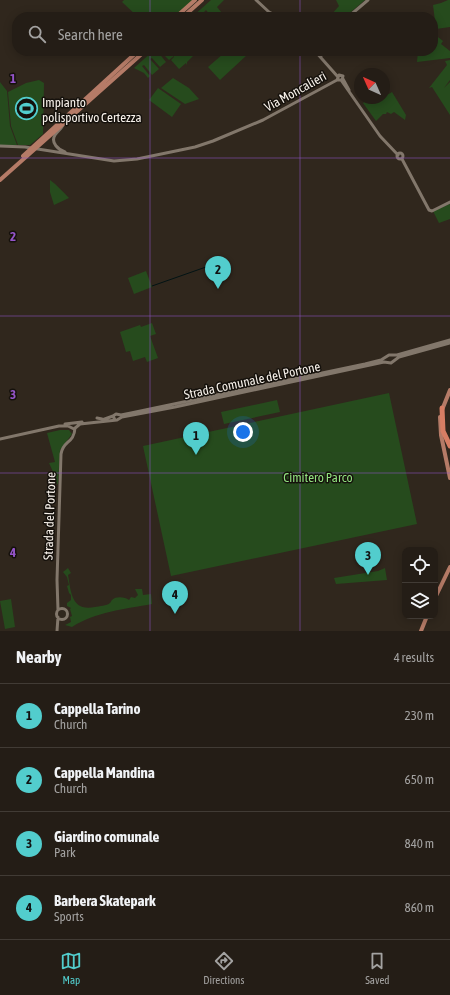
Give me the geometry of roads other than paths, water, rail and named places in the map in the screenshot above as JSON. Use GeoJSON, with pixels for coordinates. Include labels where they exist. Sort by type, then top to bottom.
{"type":"FeatureCollection","features":[{"type":"Feature","properties":{"kind":"highway"},"geometry":{"type":"LineString","coordinates":[[443,405],[443,431],[450,446]]}},
{"type":"Feature","properties":{"kind":"main road"},"geometry":{"type":"LineString","coordinates":[[185,12],[195,0]]}},
{"type":"Feature","properties":{"kind":"main road"},"geometry":{"type":"LineString","coordinates":[[187,12],[202,0]]}},
{"type":"Feature","properties":{"kind":"main road"},"geometry":{"type":"LineString","coordinates":[[0,180],[33,149],[43,136],[132,56]]}},
{"type":"Feature","properties":{"kind":"main road"},"geometry":{"type":"LineString","coordinates":[[0,176],[45,141],[140,56]]}},
{"type":"Feature","properties":{"kind":"main road"},"geometry":{"type":"LineString","coordinates":[[450,390],[443,405],[440,429],[450,478]]}},
{"type":"Feature","properties":{"kind":"main road"},"geometry":{"type":"LineString","coordinates":[[438,588],[450,563]]}},
{"type":"Feature","properties":{"kind":"main road"},"geometry":{"type":"LineString","coordinates":[[438,593],[450,567]]}},
{"type":"Feature","properties":{"kind":"main road"},"geometry":{"type":"LineString","coordinates":[[420,631],[425,619]]}},
{"type":"Feature","properties":{"kind":"street"},"geometry":{"type":"LineString","coordinates":[[256,0],[269,12]]}},
{"type":"Feature","properties":{"kind":"street"},"geometry":{"type":"LineString","coordinates":[[259,0],[273,12]]}},
{"type":"Feature","properties":{"kind":"street"},"geometry":{"type":"LineString","coordinates":[[354,12],[368,0]]}},
{"type":"Feature","properties":{"kind":"street"},"geometry":{"type":"LineString","coordinates":[[320,56],[335,72],[380,136],[398,154],[398,158],[402,158],[430,210],[450,202]]}},
{"type":"Feature","properties":{"kind":"street"},"geometry":{"type":"LineString","coordinates":[[321,56],[324,60]]}},
{"type":"Feature","properties":{"kind":"street","name":"Via Moncalieri"},"geometry":{"type":"LineString","coordinates":[[0,146],[51,151],[114,161],[131,160],[204,144],[263,120],[339,78]]}},
{"type":"Feature","properties":{"kind":"street"},"geometry":{"type":"LineString","coordinates":[[64,124],[55,136],[54,142],[59,149],[72,155]]}},
{"type":"Feature","properties":{"kind":"street"},"geometry":{"type":"LineString","coordinates":[[20,147],[23,149],[24,153]]}},
{"type":"Feature","properties":{"kind":"street"},"geometry":{"type":"LineString","coordinates":[[394,358],[450,341]]}},
{"type":"Feature","properties":{"kind":"street","name":"Strada Comunale del Portone"},"geometry":{"type":"LineString","coordinates":[[0,438],[59,426],[74,426],[114,418],[116,414],[119,417],[365,364],[381,360],[390,355],[394,358],[392,363],[384,362],[119,417],[114,418],[82,424],[74,426]]}},
{"type":"Feature","properties":{"kind":"street"},"geometry":{"type":"LineString","coordinates":[[386,358],[388,362]]}},
{"type":"Feature","properties":{"kind":"street"},"geometry":{"type":"LineString","coordinates":[[97,418],[102,420]]}},
{"type":"Feature","properties":{"kind":"street","name":"Strada del Portone"},"geometry":{"type":"LineString","coordinates":[[60,610],[58,605],[57,580],[62,454],[64,446],[73,438],[75,433],[74,426]]}},
{"type":"Feature","properties":{"kind":"street"},"geometry":{"type":"LineString","coordinates":[[57,631],[57,614],[60,610],[66,610],[67,616],[58,624]]}},
{"type":"Feature","properties":{"kind":"street"},"geometry":{"type":"LineString","coordinates":[[58,618],[63,619]]}},
{"type":"Feature","properties":{"kind":"waterway"},"geometry":{"type":"LineString","coordinates":[[152,286],[206,267]]}},
{"type":"Feature","properties":{"kind":"place","name":"Impianto polisportivo Certezza"},"geometry":{"type":"Point","coordinates":[26,109]}},
{"type":"Feature","properties":{"kind":"place","name":"Cappella Mandina"},"geometry":{"type":"Point","coordinates":[218,289]}},
{"type":"Feature","properties":{"kind":"place","name":"Cappella Tarino"},"geometry":{"type":"Point","coordinates":[196,455]}},
{"type":"Feature","properties":{"kind":"place","name":"Giardino comunale"},"geometry":{"type":"Point","coordinates":[368,575]}},
{"type":"Feature","properties":{"kind":"place","name":"Barbera Skatepark"},"geometry":{"type":"Point","coordinates":[175,614]}},
{"type":"Feature","properties":{"kind":"park label","name":"Cimitero Parco"},"geometry":{"type":"Point","coordinates":[318,477]}}]}
